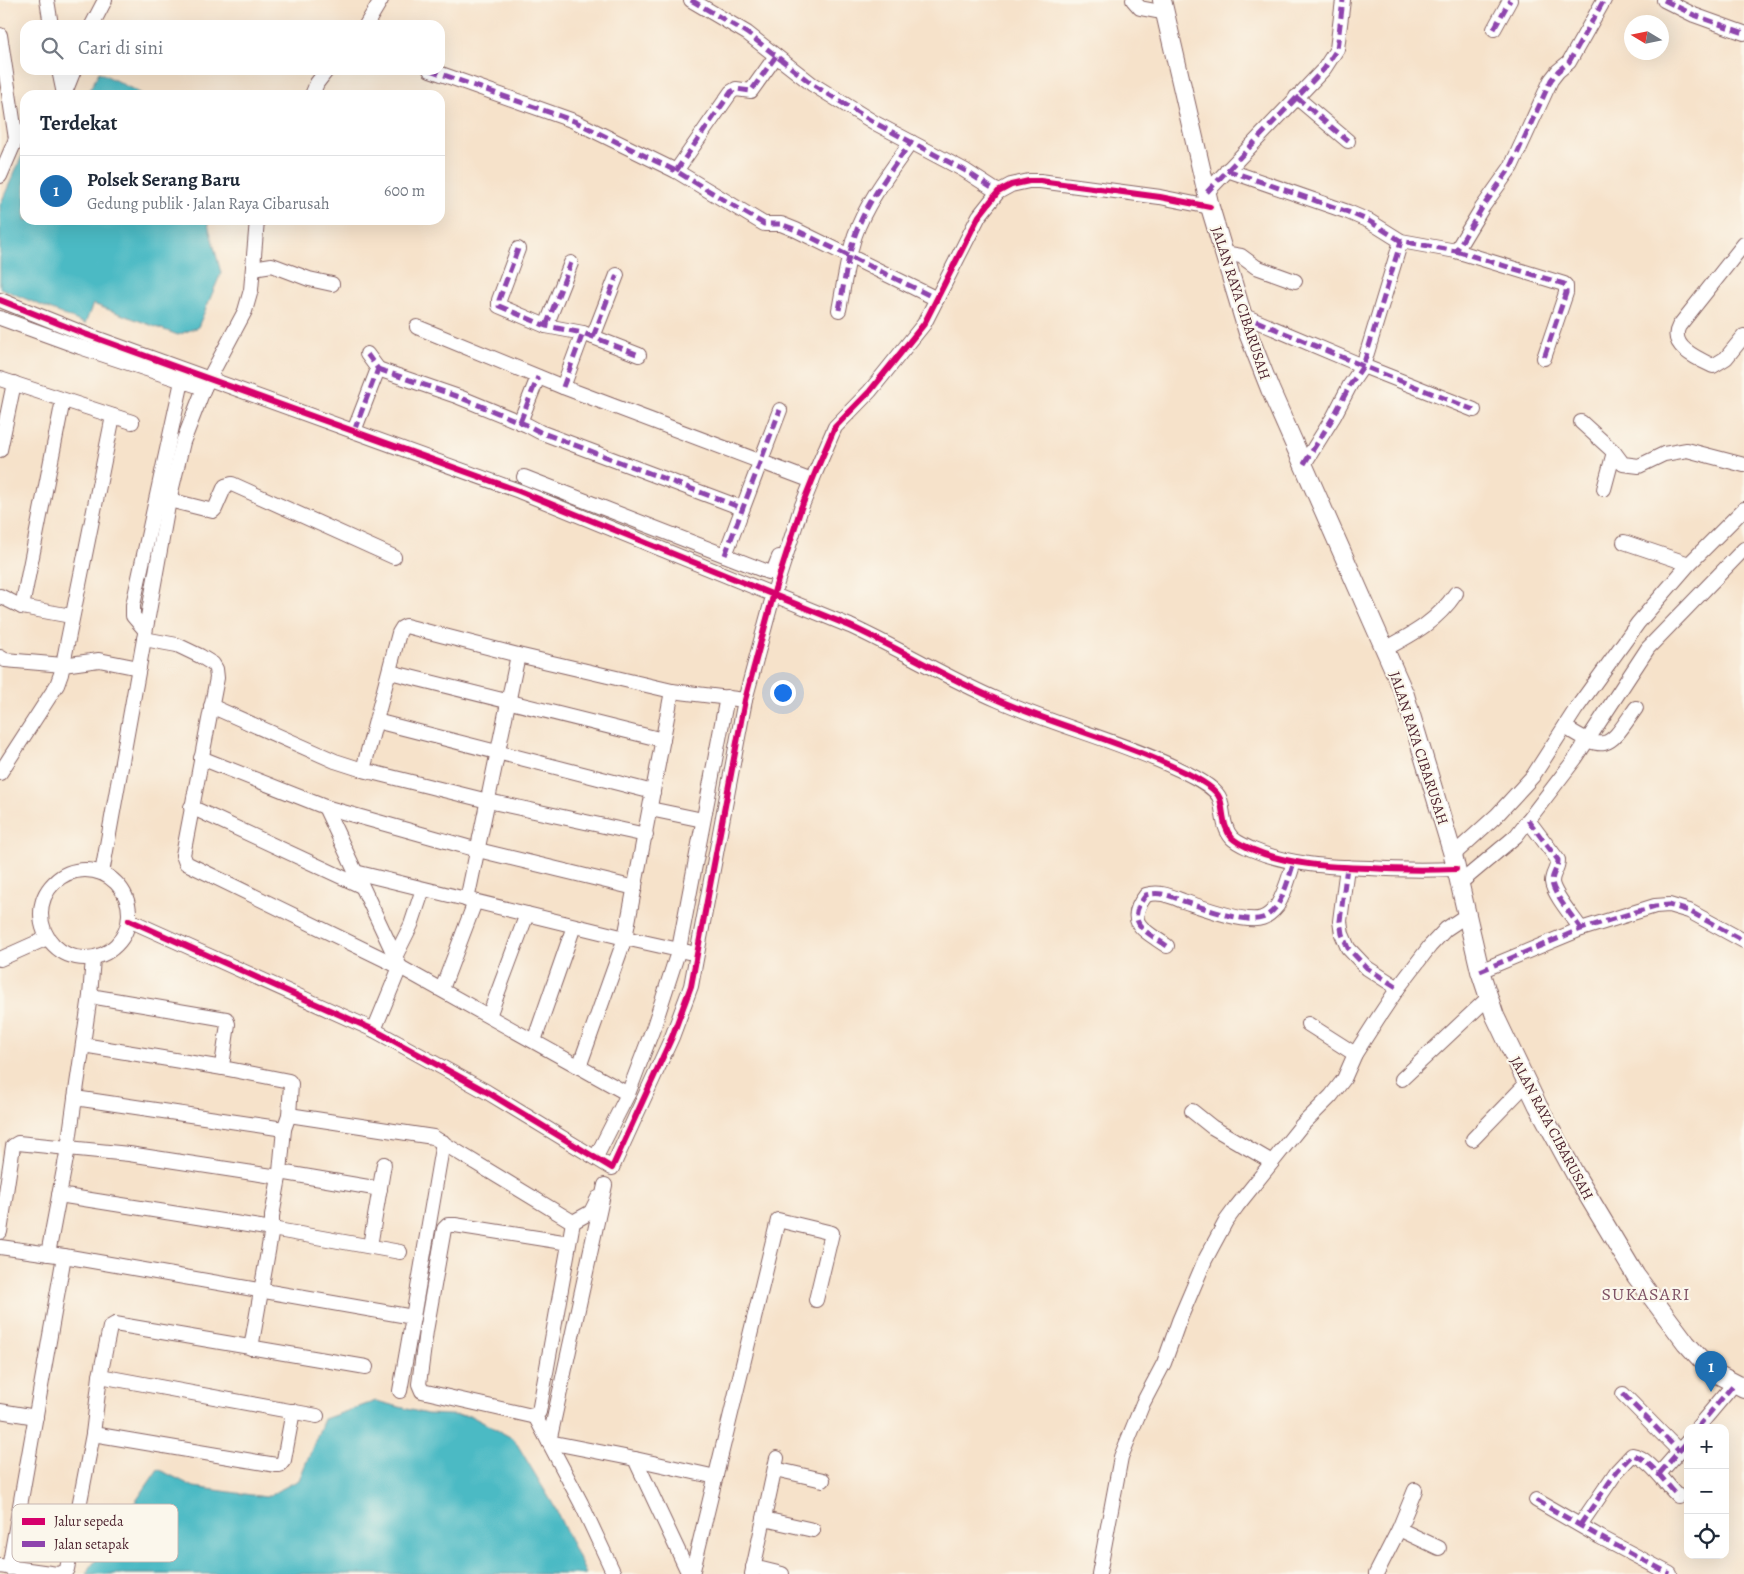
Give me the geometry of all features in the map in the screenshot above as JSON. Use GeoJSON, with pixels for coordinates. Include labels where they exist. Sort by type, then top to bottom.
{"type":"FeatureCollection","features":[{"type":"Feature","properties":{"kind":"main road","name":"JALAN RAYA CIBARUSAH"},"geometry":{"type":"LineString","coordinates":[[1164,7],[1209,199],[1242,314],[1270,389],[1385,649],[1411,713],[1456,869],[1488,998],[1527,1084],[1575,1174],[1636,1276],[1695,1354],[1715,1373],[1739,1386]]}},
{"type":"Feature","properties":{"kind":"street"},"geometry":{"type":"LineString","coordinates":[[47,0],[50,20]]}},
{"type":"Feature","properties":{"kind":"street"},"geometry":{"type":"LineString","coordinates":[[369,20],[379,0]]}},
{"type":"Feature","properties":{"kind":"street"},"geometry":{"type":"LineString","coordinates":[[691,0],[747,33],[812,84],[875,123],[964,170],[998,192]]}},
{"type":"Feature","properties":{"kind":"street"},"geometry":{"type":"LineString","coordinates":[[1133,0],[1140,8],[1164,7]]}},
{"type":"Feature","properties":{"kind":"street"},"geometry":{"type":"LineString","coordinates":[[524,477],[768,572],[773,572],[809,480],[835,427],[870,391],[924,324],[979,216],[998,192],[1012,185],[1029,181],[1040,181],[1160,197],[1209,199],[1227,170],[1324,69],[1334,56],[1339,41],[1343,0]]}},
{"type":"Feature","properties":{"kind":"street"},"geometry":{"type":"LineString","coordinates":[[1494,29],[1510,0]]}},
{"type":"Feature","properties":{"kind":"street"},"geometry":{"type":"LineString","coordinates":[[1456,251],[1482,208],[1511,167],[1552,80],[1569,62],[1604,0]]}},
{"type":"Feature","properties":{"kind":"street"},"geometry":{"type":"LineString","coordinates":[[1664,0],[1694,15],[1744,34]]}},
{"type":"Feature","properties":{"kind":"street"},"geometry":{"type":"LineString","coordinates":[[94,20],[100,3]]}},
{"type":"Feature","properties":{"kind":"street"},"geometry":{"type":"LineString","coordinates":[[0,35],[20,135],[0,176]]}},
{"type":"Feature","properties":{"kind":"street"},"geometry":{"type":"LineString","coordinates":[[676,171],[731,92],[736,89],[751,91],[776,56]]}},
{"type":"Feature","properties":{"kind":"street"},"geometry":{"type":"LineString","coordinates":[[60,75],[63,90]]}},
{"type":"Feature","properties":{"kind":"street"},"geometry":{"type":"LineString","coordinates":[[66,90],[72,75]]}},
{"type":"Feature","properties":{"kind":"street"},"geometry":{"type":"LineString","coordinates":[[314,90],[324,75]]}},
{"type":"Feature","properties":{"kind":"street"},"geometry":{"type":"LineString","coordinates":[[444,75],[574,121],[676,171],[755,220],[764,224],[781,224],[796,230],[937,299]]}},
{"type":"Feature","properties":{"kind":"street"},"geometry":{"type":"LineString","coordinates":[[1296,97],[1348,141]]}},
{"type":"Feature","properties":{"kind":"street"},"geometry":{"type":"LineString","coordinates":[[839,310],[855,235],[866,210],[911,142]]}},
{"type":"Feature","properties":{"kind":"street"},"geometry":{"type":"LineString","coordinates":[[1227,170],[1348,212],[1401,241],[1456,251],[1564,284],[1566,292],[1544,358]]}},
{"type":"Feature","properties":{"kind":"street"},"geometry":{"type":"LineString","coordinates":[[102,873],[169,500],[183,442],[206,383],[245,311],[251,290],[257,225]]}},
{"type":"Feature","properties":{"kind":"street"},"geometry":{"type":"LineString","coordinates":[[1304,464],[1334,416],[1350,384],[1364,366],[1401,241]]}},
{"type":"Feature","properties":{"kind":"street"},"geometry":{"type":"LineString","coordinates":[[1744,244],[1679,326],[1676,337],[1681,346],[1713,366],[1726,358],[1744,336]]}},
{"type":"Feature","properties":{"kind":"street"},"geometry":{"type":"LineString","coordinates":[[518,249],[498,304],[501,307],[546,326],[588,335],[639,355]]}},
{"type":"Feature","properties":{"kind":"street"},"geometry":{"type":"LineString","coordinates":[[1224,253],[1241,256],[1256,267],[1295,281]]}},
{"type":"Feature","properties":{"kind":"street"},"geometry":{"type":"LineString","coordinates":[[546,326],[571,263]]}},
{"type":"Feature","properties":{"kind":"street"},"geometry":{"type":"LineString","coordinates":[[253,268],[272,265],[309,279],[332,284]]}},
{"type":"Feature","properties":{"kind":"street"},"geometry":{"type":"LineString","coordinates":[[563,387],[617,275]]}},
{"type":"Feature","properties":{"kind":"street"},"geometry":{"type":"LineString","coordinates":[[0,300],[83,341],[182,381],[206,383]]}},
{"type":"Feature","properties":{"kind":"street"},"geometry":{"type":"LineString","coordinates":[[1242,314],[1474,410]]}},
{"type":"Feature","properties":{"kind":"street"},"geometry":{"type":"LineString","coordinates":[[0,320],[83,341],[354,431],[519,491],[826,616],[890,644],[960,683],[998,700],[1043,719],[1086,732],[1156,758],[1184,772],[1215,791],[1219,797],[1226,827],[1232,839],[1260,853],[1294,862],[1347,868],[1405,871],[1456,869],[1516,836],[1575,759],[1648,648],[1744,549]]}},
{"type":"Feature","properties":{"kind":"street"},"geometry":{"type":"LineString","coordinates":[[417,327],[563,387],[809,480]]}},
{"type":"Feature","properties":{"kind":"street"},"geometry":{"type":"LineString","coordinates":[[366,354],[378,370],[459,397],[540,432],[742,508]]}},
{"type":"Feature","properties":{"kind":"street"},"geometry":{"type":"LineString","coordinates":[[354,431],[378,370]]}},
{"type":"Feature","properties":{"kind":"street"},"geometry":{"type":"LineString","coordinates":[[520,422],[538,377]]}},
{"type":"Feature","properties":{"kind":"street"},"geometry":{"type":"LineString","coordinates":[[0,379],[132,422]]}},
{"type":"Feature","properties":{"kind":"street"},"geometry":{"type":"LineString","coordinates":[[182,381],[133,605],[133,616],[144,634],[177,645],[214,664],[216,669],[217,678],[183,855],[185,861],[189,865],[397,962],[628,1094]]}},
{"type":"Feature","properties":{"kind":"street"},"geometry":{"type":"LineString","coordinates":[[1,441],[14,383]]}},
{"type":"Feature","properties":{"kind":"street"},"geometry":{"type":"LineString","coordinates":[[22,607],[63,400]]}},
{"type":"Feature","properties":{"kind":"street"},"geometry":{"type":"LineString","coordinates":[[725,555],[780,410]]}},
{"type":"Feature","properties":{"kind":"street"},"geometry":{"type":"LineString","coordinates":[[0,773],[57,685],[63,665],[71,616],[113,416]]}},
{"type":"Feature","properties":{"kind":"street"},"geometry":{"type":"LineString","coordinates":[[1581,422],[1614,452],[1623,464],[1636,466],[1664,454],[1687,450],[1741,460]]}},
{"type":"Feature","properties":{"kind":"street"},"geometry":{"type":"LineString","coordinates":[[535,1416],[539,1412],[574,1222],[591,1212],[605,1185],[648,1092],[691,986],[745,700],[774,595],[826,426]]}},
{"type":"Feature","properties":{"kind":"street"},"geometry":{"type":"LineString","coordinates":[[1604,489],[1614,452]]}},
{"type":"Feature","properties":{"kind":"street"},"geometry":{"type":"LineString","coordinates":[[169,500],[213,511],[225,486],[232,484],[394,557]]}},
{"type":"Feature","properties":{"kind":"street"},"geometry":{"type":"LineString","coordinates":[[1456,869],[1497,815],[1533,776],[1638,623],[1689,564],[1744,509]]}},
{"type":"Feature","properties":{"kind":"street"},"geometry":{"type":"LineString","coordinates":[[1624,542],[1689,564]]}},
{"type":"Feature","properties":{"kind":"street"},"geometry":{"type":"LineString","coordinates":[[1385,649],[1413,634],[1442,613],[1456,593]]}},
{"type":"Feature","properties":{"kind":"street"},"geometry":{"type":"LineString","coordinates":[[0,596],[22,607],[71,616]]}},
{"type":"Feature","properties":{"kind":"street"},"geometry":{"type":"LineString","coordinates":[[363,770],[400,633],[402,628],[406,626],[518,655],[672,690],[745,700]]}},
{"type":"Feature","properties":{"kind":"street"},"geometry":{"type":"LineString","coordinates":[[442,989],[471,901],[478,850],[518,655]]}},
{"type":"Feature","properties":{"kind":"street"},"geometry":{"type":"LineString","coordinates":[[2,662],[63,665],[99,660],[140,668]]}},
{"type":"Feature","properties":{"kind":"street"},"geometry":{"type":"LineString","coordinates":[[390,672],[663,740]]}},
{"type":"Feature","properties":{"kind":"street"},"geometry":{"type":"LineString","coordinates":[[579,1066],[625,938],[672,690]]}},
{"type":"Feature","properties":{"kind":"street"},"geometry":{"type":"LineString","coordinates":[[596,1157],[628,1094],[654,1026],[679,949],[727,697]]}},
{"type":"Feature","properties":{"kind":"street"},"geometry":{"type":"LineString","coordinates":[[211,706],[335,761],[363,770],[488,801],[646,835]]}},
{"type":"Feature","properties":{"kind":"street"},"geometry":{"type":"LineString","coordinates":[[1565,727],[1586,741],[1598,744],[1608,742],[1620,732],[1636,708]]}},
{"type":"Feature","properties":{"kind":"street"},"geometry":{"type":"LineString","coordinates":[[376,721],[653,792]]}},
{"type":"Feature","properties":{"kind":"street"},"geometry":{"type":"LineString","coordinates":[[201,758],[325,807],[478,850],[634,888]]}},
{"type":"Feature","properties":{"kind":"street"},"geometry":{"type":"LineString","coordinates":[[191,807],[361,886]]}},
{"type":"Feature","properties":{"kind":"street"},"geometry":{"type":"LineString","coordinates":[[325,807],[397,962]]}},
{"type":"Feature","properties":{"kind":"street"},"geometry":{"type":"LineString","coordinates":[[650,808],[703,820]]}},
{"type":"Feature","properties":{"kind":"street"},"geometry":{"type":"LineString","coordinates":[[1528,820],[1558,860],[1558,865],[1553,873],[1553,887],[1582,928]]}},
{"type":"Feature","properties":{"kind":"street"},"geometry":{"type":"LineString","coordinates":[[1167,946],[1136,921],[1137,908],[1146,895],[1154,893],[1164,894],[1214,912],[1260,919],[1267,916],[1276,907],[1294,862]]}},
{"type":"Feature","properties":{"kind":"street"},"geometry":{"type":"LineString","coordinates":[[1347,868],[1340,921],[1342,934],[1348,948],[1367,968],[1398,988]]}},
{"type":"Feature","properties":{"kind":"street"},"geometry":{"type":"LineString","coordinates":[[86,870],[102,873],[114,881],[123,892],[128,906],[129,920],[125,933],[117,945],[106,954],[93,958],[76,958],[59,951],[47,938],[41,923],[41,907],[46,892],[57,880],[70,872],[86,870]]}},
{"type":"Feature","properties":{"kind":"street"},"geometry":{"type":"LineString","coordinates":[[355,872],[696,954]]}},
{"type":"Feature","properties":{"kind":"street"},"geometry":{"type":"LineString","coordinates":[[374,1030],[423,889]]}},
{"type":"Feature","properties":{"kind":"street"},"geometry":{"type":"LineString","coordinates":[[1480,971],[1582,928],[1645,908],[1669,905],[1689,911],[1744,941]]}},
{"type":"Feature","properties":{"kind":"street"},"geometry":{"type":"LineString","coordinates":[[489,1016],[527,914]]}},
{"type":"Feature","properties":{"kind":"street"},"geometry":{"type":"LineString","coordinates":[[1099,1574],[1121,1456],[1164,1363],[1179,1321],[1205,1260],[1226,1221],[1301,1126],[1331,1096],[1344,1079],[1356,1054],[1398,988],[1446,929],[1467,915]]}},
{"type":"Feature","properties":{"kind":"street"},"geometry":{"type":"LineString","coordinates":[[129,920],[374,1030],[486,1092],[612,1168]]}},
{"type":"Feature","properties":{"kind":"street"},"geometry":{"type":"LineString","coordinates":[[534,1041],[574,926]]}},
{"type":"Feature","properties":{"kind":"street"},"geometry":{"type":"LineString","coordinates":[[0,959],[47,938]]}},
{"type":"Feature","properties":{"kind":"street"},"geometry":{"type":"LineString","coordinates":[[48,1254],[68,1148],[90,996],[93,958]]}},
{"type":"Feature","properties":{"kind":"street"},"geometry":{"type":"LineString","coordinates":[[90,996],[226,1019],[228,1024],[223,1068]]}},
{"type":"Feature","properties":{"kind":"street"},"geometry":{"type":"LineString","coordinates":[[1402,1080],[1488,998]]}},
{"type":"Feature","properties":{"kind":"street"},"geometry":{"type":"LineString","coordinates":[[1308,1024],[1356,1054]]}},
{"type":"Feature","properties":{"kind":"street"},"geometry":{"type":"LineString","coordinates":[[83,1045],[286,1079],[291,1084],[289,1115],[284,1129],[280,1175],[272,1216],[272,1229],[251,1348]]}},
{"type":"Feature","properties":{"kind":"street"},"geometry":{"type":"LineString","coordinates":[[1473,1139],[1527,1084]]}},
{"type":"Feature","properties":{"kind":"street"},"geometry":{"type":"LineString","coordinates":[[75,1098],[284,1129]]}},
{"type":"Feature","properties":{"kind":"street"},"geometry":{"type":"LineString","coordinates":[[1192,1111],[1212,1127],[1272,1162]]}},
{"type":"Feature","properties":{"kind":"street"},"geometry":{"type":"LineString","coordinates":[[289,1115],[429,1135],[574,1222]]}},
{"type":"Feature","properties":{"kind":"street"},"geometry":{"type":"LineString","coordinates":[[400,1391],[443,1142]]}},
{"type":"Feature","properties":{"kind":"street"},"geometry":{"type":"LineString","coordinates":[[0,1232],[14,1144],[120,1152],[380,1190]]}},
{"type":"Feature","properties":{"kind":"street"},"geometry":{"type":"LineString","coordinates":[[370,1246],[384,1164]]}},
{"type":"Feature","properties":{"kind":"street"},"geometry":{"type":"LineString","coordinates":[[548,1442],[605,1185]]}},
{"type":"Feature","properties":{"kind":"street"},"geometry":{"type":"LineString","coordinates":[[59,1195],[272,1229],[400,1252]]}},
{"type":"Feature","properties":{"kind":"street"},"geometry":{"type":"LineString","coordinates":[[690,1574],[716,1477],[778,1220],[832,1233],[816,1300]]}},
{"type":"Feature","properties":{"kind":"street"},"geometry":{"type":"LineString","coordinates":[[535,1416],[422,1391],[419,1384],[441,1240],[444,1229],[448,1225],[455,1224],[569,1243]]}},
{"type":"Feature","properties":{"kind":"street"},"geometry":{"type":"LineString","coordinates":[[0,1247],[64,1256],[413,1317]]}},
{"type":"Feature","properties":{"kind":"street"},"geometry":{"type":"LineString","coordinates":[[18,1504],[36,1417],[64,1256]]}},
{"type":"Feature","properties":{"kind":"street"},"geometry":{"type":"LineString","coordinates":[[80,1504],[93,1434],[100,1376],[110,1327],[115,1324],[366,1367]]}},
{"type":"Feature","properties":{"kind":"street"},"geometry":{"type":"LineString","coordinates":[[100,1376],[317,1416]]}},
{"type":"Feature","properties":{"kind":"street"},"geometry":{"type":"LineString","coordinates":[[1701,1424],[1739,1386]]}},
{"type":"Feature","properties":{"kind":"street"},"geometry":{"type":"LineString","coordinates":[[1623,1394],[1683,1446],[1659,1474]]}},
{"type":"Feature","properties":{"kind":"street"},"geometry":{"type":"LineString","coordinates":[[0,1411],[36,1417]]}},
{"type":"Feature","properties":{"kind":"street"},"geometry":{"type":"LineString","coordinates":[[93,1434],[276,1465],[284,1460],[292,1412]]}},
{"type":"Feature","properties":{"kind":"street"},"geometry":{"type":"LineString","coordinates":[[535,1416],[581,1503],[614,1574]]}},
{"type":"Feature","properties":{"kind":"street"},"geometry":{"type":"LineString","coordinates":[[548,1442],[716,1477]]}},
{"type":"Feature","properties":{"kind":"street"},"geometry":{"type":"LineString","coordinates":[[1580,1525],[1617,1472],[1632,1455],[1659,1474],[1678,1496]]}},
{"type":"Feature","properties":{"kind":"street"},"geometry":{"type":"LineString","coordinates":[[635,1459],[690,1574]]}},
{"type":"Feature","properties":{"kind":"street"},"geometry":{"type":"LineString","coordinates":[[782,1574],[753,1570],[776,1464],[823,1480]]}},
{"type":"Feature","properties":{"kind":"street"},"geometry":{"type":"LineString","coordinates":[[1376,1574],[1415,1490]]}},
{"type":"Feature","properties":{"kind":"street"},"geometry":{"type":"LineString","coordinates":[[1536,1500],[1670,1574]]}},
{"type":"Feature","properties":{"kind":"street"},"geometry":{"type":"LineString","coordinates":[[764,1519],[813,1530]]}},
{"type":"Feature","properties":{"kind":"street"},"geometry":{"type":"LineString","coordinates":[[1399,1528],[1439,1548]]}},
{"type":"Feature","properties":{"kind":"street"},"geometry":{"type":"LineString","coordinates":[[12,1533],[5,1567],[57,1574],[65,1572],[68,1562]]}},
{"type":"Feature","properties":{"kind":"water"},"geometry":{"type":"Polygon","coordinates":[[[97,75],[105,75],[134,90],[90,90],[97,75]]]}},
{"type":"Feature","properties":{"kind":"water"},"geometry":{"type":"Polygon","coordinates":[[[20,160],[20,225],[208,225],[221,273],[198,327],[178,335],[93,304],[85,324],[0,288],[0,205],[20,160]]]}},
{"type":"Feature","properties":{"kind":"water"},"geometry":{"type":"Polygon","coordinates":[[[376,1401],[427,1414],[471,1416],[514,1439],[554,1506],[586,1574],[86,1574],[94,1562],[178,1562],[178,1504],[134,1504],[158,1469],[194,1487],[266,1497],[299,1480],[324,1419],[376,1401]]]}},
{"type":"Feature","properties":{"kind":"marked path"},"geometry":{"type":"LineString","coordinates":[[691,0],[747,33],[812,84],[875,123],[964,170],[998,192]]}},
{"type":"Feature","properties":{"kind":"marked path"},"geometry":{"type":"LineString","coordinates":[[1207,192],[1324,69],[1337,49],[1343,0]]}},
{"type":"Feature","properties":{"kind":"marked path"},"geometry":{"type":"LineString","coordinates":[[1494,29],[1510,0]]}},
{"type":"Feature","properties":{"kind":"marked path"},"geometry":{"type":"LineString","coordinates":[[1227,170],[1348,212],[1369,221],[1401,241],[1456,251],[1482,208],[1511,167],[1551,80],[1569,62],[1604,0]]}},
{"type":"Feature","properties":{"kind":"marked path"},"geometry":{"type":"LineString","coordinates":[[1664,0],[1694,15],[1744,33]]}},
{"type":"Feature","properties":{"kind":"marked path"},"geometry":{"type":"LineString","coordinates":[[676,171],[731,92],[736,89],[751,91],[776,56]]}},
{"type":"Feature","properties":{"kind":"marked path"},"geometry":{"type":"LineString","coordinates":[[444,75],[574,121],[676,171],[764,224],[781,224],[796,230],[937,299]]}},
{"type":"Feature","properties":{"kind":"marked path"},"geometry":{"type":"LineString","coordinates":[[1296,97],[1348,141]]}},
{"type":"Feature","properties":{"kind":"marked path"},"geometry":{"type":"LineString","coordinates":[[839,310],[850,253],[860,222],[880,187],[911,142]]}},
{"type":"Feature","properties":{"kind":"marked path"},"geometry":{"type":"LineString","coordinates":[[1242,315],[1363,366],[1401,241]]}},
{"type":"Feature","properties":{"kind":"marked path"},"geometry":{"type":"LineString","coordinates":[[518,249],[499,300],[499,306],[546,326],[583,333]]}},
{"type":"Feature","properties":{"kind":"marked path"},"geometry":{"type":"LineString","coordinates":[[1456,251],[1566,286],[1566,293],[1544,358]]}},
{"type":"Feature","properties":{"kind":"marked path"},"geometry":{"type":"LineString","coordinates":[[546,326],[571,263]]}},
{"type":"Feature","properties":{"kind":"marked path"},"geometry":{"type":"LineString","coordinates":[[593,337],[617,275]]}},
{"type":"Feature","properties":{"kind":"marked path"},"geometry":{"type":"LineString","coordinates":[[563,387],[583,333],[639,355]]}},
{"type":"Feature","properties":{"kind":"marked path"},"geometry":{"type":"LineString","coordinates":[[354,431],[378,369],[367,354]]}},
{"type":"Feature","properties":{"kind":"marked path"},"geometry":{"type":"LineString","coordinates":[[1304,464],[1363,366],[1474,410]]}},
{"type":"Feature","properties":{"kind":"marked path"},"geometry":{"type":"LineString","coordinates":[[378,369],[459,397],[540,432],[742,508]]}},
{"type":"Feature","properties":{"kind":"marked path"},"geometry":{"type":"LineString","coordinates":[[520,422],[538,377]]}},
{"type":"Feature","properties":{"kind":"marked path"},"geometry":{"type":"LineString","coordinates":[[725,555],[780,410]]}},
{"type":"Feature","properties":{"kind":"marked path"},"geometry":{"type":"LineString","coordinates":[[1528,820],[1558,860],[1552,879],[1553,887],[1581,929]]}},
{"type":"Feature","properties":{"kind":"marked path"},"geometry":{"type":"LineString","coordinates":[[1167,946],[1144,930],[1137,919],[1137,913],[1146,895],[1165,895],[1234,917],[1245,919],[1262,918],[1277,906],[1285,890],[1294,862]]}},
{"type":"Feature","properties":{"kind":"marked path"},"geometry":{"type":"LineString","coordinates":[[1347,867],[1340,921],[1342,934],[1348,948],[1367,968],[1398,988]]}},
{"type":"Feature","properties":{"kind":"marked path"},"geometry":{"type":"LineString","coordinates":[[1480,971],[1581,929],[1655,906],[1669,905],[1689,911],[1744,941]]}},
{"type":"Feature","properties":{"kind":"marked path"},"geometry":{"type":"LineString","coordinates":[[1700,1424],[1734,1384]]}},
{"type":"Feature","properties":{"kind":"marked path"},"geometry":{"type":"LineString","coordinates":[[1623,1394],[1679,1451]]}},
{"type":"Feature","properties":{"kind":"marked path"},"geometry":{"type":"LineString","coordinates":[[1659,1474],[1684,1446]]}},
{"type":"Feature","properties":{"kind":"marked path"},"geometry":{"type":"LineString","coordinates":[[1580,1525],[1617,1471],[1632,1455],[1651,1466],[1678,1496]]}},
{"type":"Feature","properties":{"kind":"marked path"},"geometry":{"type":"LineString","coordinates":[[1536,1500],[1670,1574]]}},
{"type":"Feature","properties":{"kind":"cycle path"},"geometry":{"type":"LineString","coordinates":[[129,920],[374,1030],[487,1092],[612,1168],[672,1037],[691,986],[745,700],[775,589],[801,508],[835,427],[870,391],[924,324],[979,216],[998,192],[1011,185],[1029,181],[1040,181],[1160,197],[1210,207]]}},
{"type":"Feature","properties":{"kind":"cycle path"},"geometry":{"type":"LineString","coordinates":[[0,300],[85,334],[519,491],[850,626],[998,700],[1156,759],[1183,771],[1213,790],[1220,799],[1229,834],[1236,841],[1251,849],[1280,859],[1325,866],[1456,869]]}},
{"type":"Feature","properties":{"kind":"place","name":"Polsek Serang Baru"},"geometry":{"type":"Point","coordinates":[1711,1392]}},
{"type":"Feature","properties":{"kind":"district","name":"SUKASARI"},"geometry":{"type":"Point","coordinates":[1646,1294]}}]}
